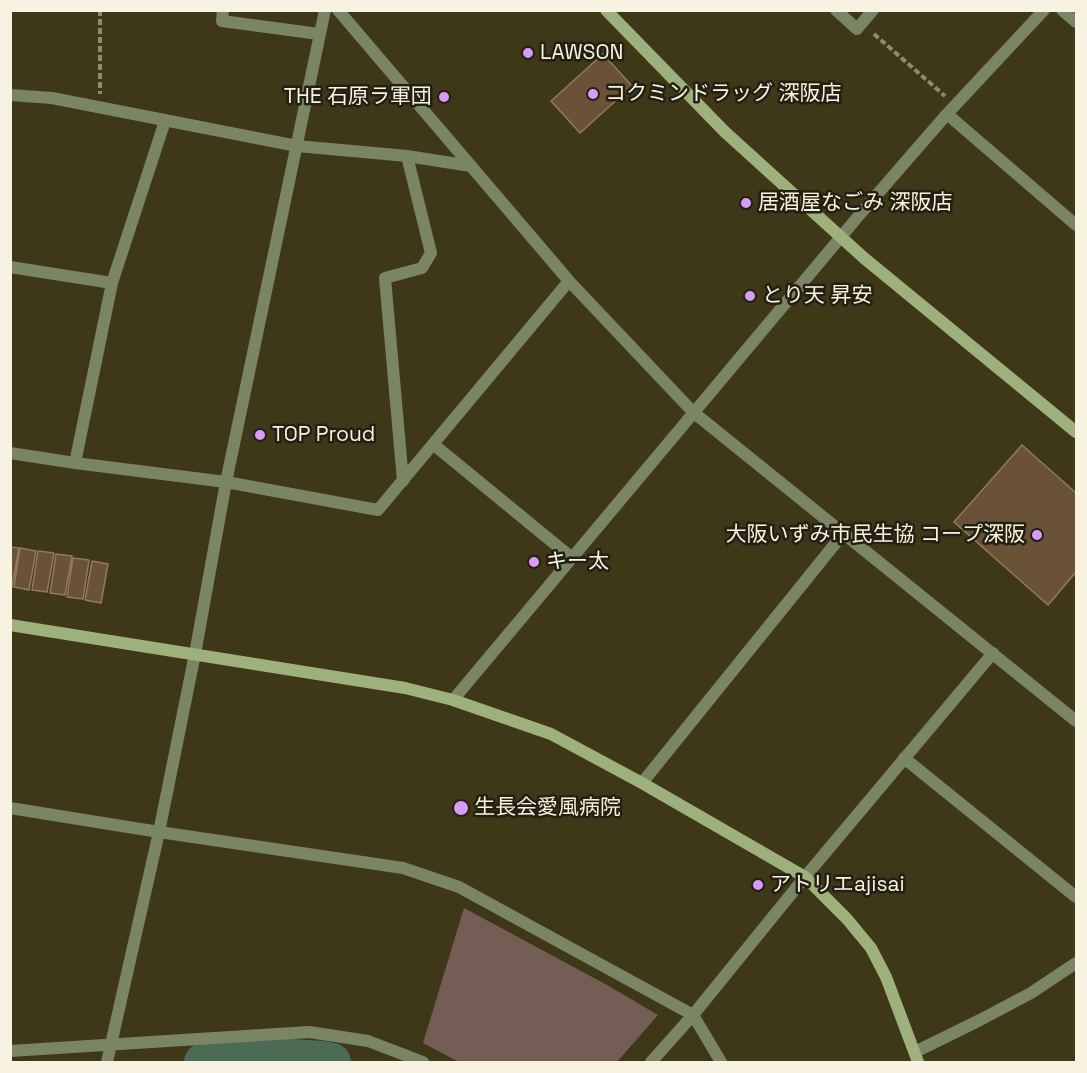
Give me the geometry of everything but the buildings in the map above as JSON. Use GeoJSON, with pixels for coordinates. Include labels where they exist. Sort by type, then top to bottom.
{"type":"FeatureCollection","features":[{"type":"Feature","properties":{"kind":"street"},"geometry":{"type":"LineString","coordinates":[[223,10],[222,21],[319,34]]}},
{"type":"Feature","properties":{"kind":"street"},"geometry":{"type":"LineString","coordinates":[[107,1062],[159,832],[195,654],[226,482],[325,10]]}},
{"type":"Feature","properties":{"kind":"street"},"geometry":{"type":"LineString","coordinates":[[338,10],[569,281],[693,412],[1077,721]]}},
{"type":"Feature","properties":{"kind":"street"},"geometry":{"type":"LineString","coordinates":[[606,10],[725,132],[864,258],[1077,432]]}},
{"type":"Feature","properties":{"kind":"street"},"geometry":{"type":"LineString","coordinates":[[836,10],[857,29],[873,10]]}},
{"type":"Feature","properties":{"kind":"street"},"geometry":{"type":"LineString","coordinates":[[453,700],[841,237],[947,114],[1044,10]]}},
{"type":"Feature","properties":{"kind":"street"},"geometry":{"type":"LineString","coordinates":[[1062,10],[1077,22]]}},
{"type":"Feature","properties":{"kind":"street"},"geometry":{"type":"LineString","coordinates":[[10,95],[52,98],[297,146],[407,156],[471,166]]}},
{"type":"Feature","properties":{"kind":"street"},"geometry":{"type":"LineString","coordinates":[[947,114],[1077,225]]}},
{"type":"Feature","properties":{"kind":"street"},"geometry":{"type":"LineString","coordinates":[[75,463],[112,283],[165,121]]}},
{"type":"Feature","properties":{"kind":"street"},"geometry":{"type":"LineString","coordinates":[[403,480],[385,278],[422,268],[432,253],[407,156]]}},
{"type":"Feature","properties":{"kind":"street"},"geometry":{"type":"LineString","coordinates":[[10,267],[112,283]]}},
{"type":"Feature","properties":{"kind":"street"},"geometry":{"type":"LineString","coordinates":[[10,453],[226,482],[378,510],[569,281]]}},
{"type":"Feature","properties":{"kind":"street"},"geometry":{"type":"LineString","coordinates":[[433,444],[572,558]]}},
{"type":"Feature","properties":{"kind":"street"},"geometry":{"type":"LineString","coordinates":[[642,783],[843,534]]}},
{"type":"Feature","properties":{"kind":"street"},"geometry":{"type":"LineString","coordinates":[[10,625],[405,687],[453,700],[551,734],[642,783],[805,877],[847,919],[871,948],[886,977],[917,1057],[1031,993],[1077,963]]}},
{"type":"Feature","properties":{"kind":"street"},"geometry":{"type":"LineString","coordinates":[[651,1062],[993,653]]}},
{"type":"Feature","properties":{"kind":"street"},"geometry":{"type":"LineString","coordinates":[[904,758],[1077,897]]}},
{"type":"Feature","properties":{"kind":"street"},"geometry":{"type":"LineString","coordinates":[[10,808],[404,868],[459,887],[693,1014],[721,1062]]}},
{"type":"Feature","properties":{"kind":"street"},"geometry":{"type":"LineString","coordinates":[[10,1051],[309,1032],[368,1041],[423,1062]]}},
{"type":"Feature","properties":{"kind":"path"},"geometry":{"type":"LineString","coordinates":[[100,10],[100,108]]}},
{"type":"Feature","properties":{"kind":"path"},"geometry":{"type":"LineString","coordinates":[[862,24],[956,105]]}},
{"type":"Feature","properties":{"kind":"shaded area"},"geometry":{"type":"Polygon","coordinates":[[[464,908],[658,1015],[617,1062],[459,1062],[423,1043],[464,908]]]}},
{"type":"Feature","properties":{"kind":"waterway"},"geometry":{"type":"LineString","coordinates":[[203,1062],[278,1057],[332,1062]]}},
{"type":"Feature","properties":{"kind":"place","name":"LAWSON"},"geometry":{"type":"Point","coordinates":[528,53]}},
{"type":"Feature","properties":{"kind":"place","name":"コクミンドラッグ 深阪店"},"geometry":{"type":"Point","coordinates":[593,94]}},
{"type":"Feature","properties":{"kind":"place","name":"THE 石原ラ軍団"},"geometry":{"type":"Point","coordinates":[444,97]}},
{"type":"Feature","properties":{"kind":"place","name":"居酒屋なごみ 深阪店"},"geometry":{"type":"Point","coordinates":[746,203]}},
{"type":"Feature","properties":{"kind":"place","name":"とり天 昇安"},"geometry":{"type":"Point","coordinates":[750,296]}},
{"type":"Feature","properties":{"kind":"place","name":"TOP Proud"},"geometry":{"type":"Point","coordinates":[260,435]}},
{"type":"Feature","properties":{"kind":"place","name":"大阪いずみ市民生協 コープ深阪"},"geometry":{"type":"Point","coordinates":[1037,535]}},
{"type":"Feature","properties":{"kind":"place","name":"キー太"},"geometry":{"type":"Point","coordinates":[534,562]}},
{"type":"Feature","properties":{"kind":"place","name":"生長会愛風病院"},"geometry":{"type":"Point","coordinates":[461,808]}},
{"type":"Feature","properties":{"kind":"place","name":"アトリエajisai"},"geometry":{"type":"Point","coordinates":[758,885]}}]}
